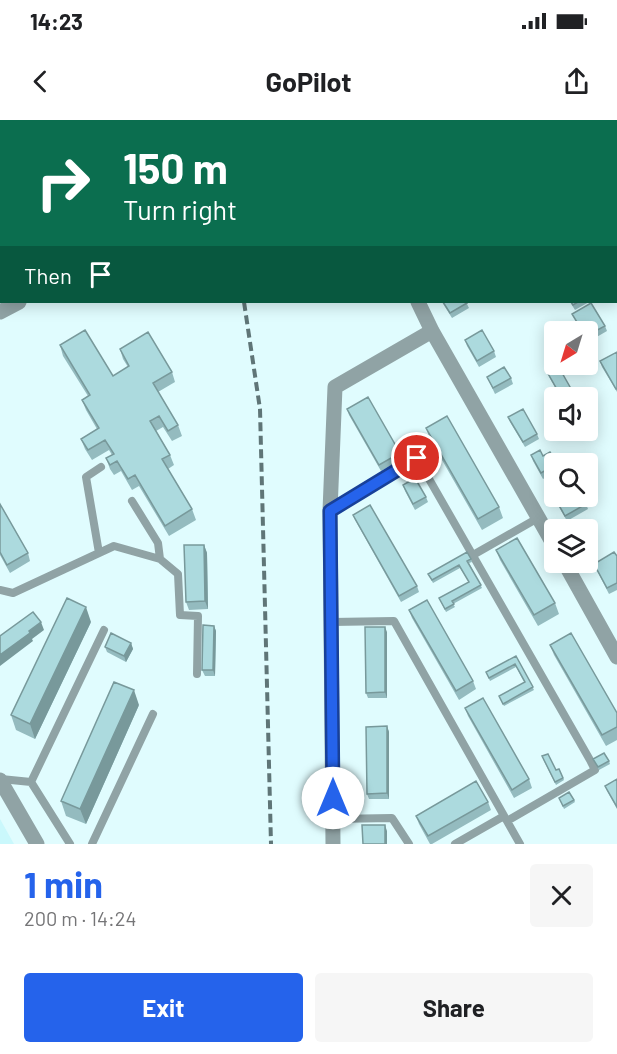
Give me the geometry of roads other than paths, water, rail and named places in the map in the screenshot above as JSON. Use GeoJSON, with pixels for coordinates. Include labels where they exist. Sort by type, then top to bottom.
{"type":"FeatureCollection","features":[{"type":"Feature","properties":{"kind":"street"},"geometry":{"type":"LineString","coordinates":[[0,312],[17,303]]}},
{"type":"Feature","properties":{"kind":"street"},"geometry":{"type":"LineString","coordinates":[[418,303],[432,331],[544,529]]}},
{"type":"Feature","properties":{"kind":"street"},"geometry":{"type":"LineString","coordinates":[[333,844],[330,511],[335,387],[432,331]]}},
{"type":"Feature","properties":{"kind":"street"},"geometry":{"type":"LineString","coordinates":[[570,573],[617,657]]}},
{"type":"Feature","properties":{"kind":"street"},"geometry":{"type":"LineString","coordinates":[[0,780],[37,844]]}},
{"type":"Feature","properties":{"kind":"lane"},"geometry":{"type":"LineString","coordinates":[[330,511],[417,458],[595,770],[454,844]]}},
{"type":"Feature","properties":{"kind":"lane"},"geometry":{"type":"LineString","coordinates":[[99,553],[86,477],[101,467]]}},
{"type":"Feature","properties":{"kind":"lane"},"geometry":{"type":"LineString","coordinates":[[132,501],[158,543],[160,559]]}},
{"type":"Feature","properties":{"kind":"lane"},"geometry":{"type":"LineString","coordinates":[[473,555],[538,518]]}},
{"type":"Feature","properties":{"kind":"lane"},"geometry":{"type":"LineString","coordinates":[[0,590],[14,593],[114,546],[160,559],[178,574],[180,615],[198,616],[197,674]]}},
{"type":"Feature","properties":{"kind":"lane"},"geometry":{"type":"LineString","coordinates":[[332,622],[394,621],[520,844]]}},
{"type":"Feature","properties":{"kind":"lane"},"geometry":{"type":"LineString","coordinates":[[31,782],[104,630]]}},
{"type":"Feature","properties":{"kind":"lane"},"geometry":{"type":"LineString","coordinates":[[92,844],[153,714]]}},
{"type":"Feature","properties":{"kind":"lane"},"geometry":{"type":"LineString","coordinates":[[0,780],[31,782]]}},
{"type":"Feature","properties":{"kind":"lane"},"geometry":{"type":"LineString","coordinates":[[31,782],[70,844]]}},
{"type":"Feature","properties":{"kind":"lane"},"geometry":{"type":"LineString","coordinates":[[333,819],[392,819],[409,844]]}},
{"type":"Feature","properties":{"kind":"railway"},"geometry":{"type":"LineString","coordinates":[[244,303],[260,409],[271,844]]}}]}
